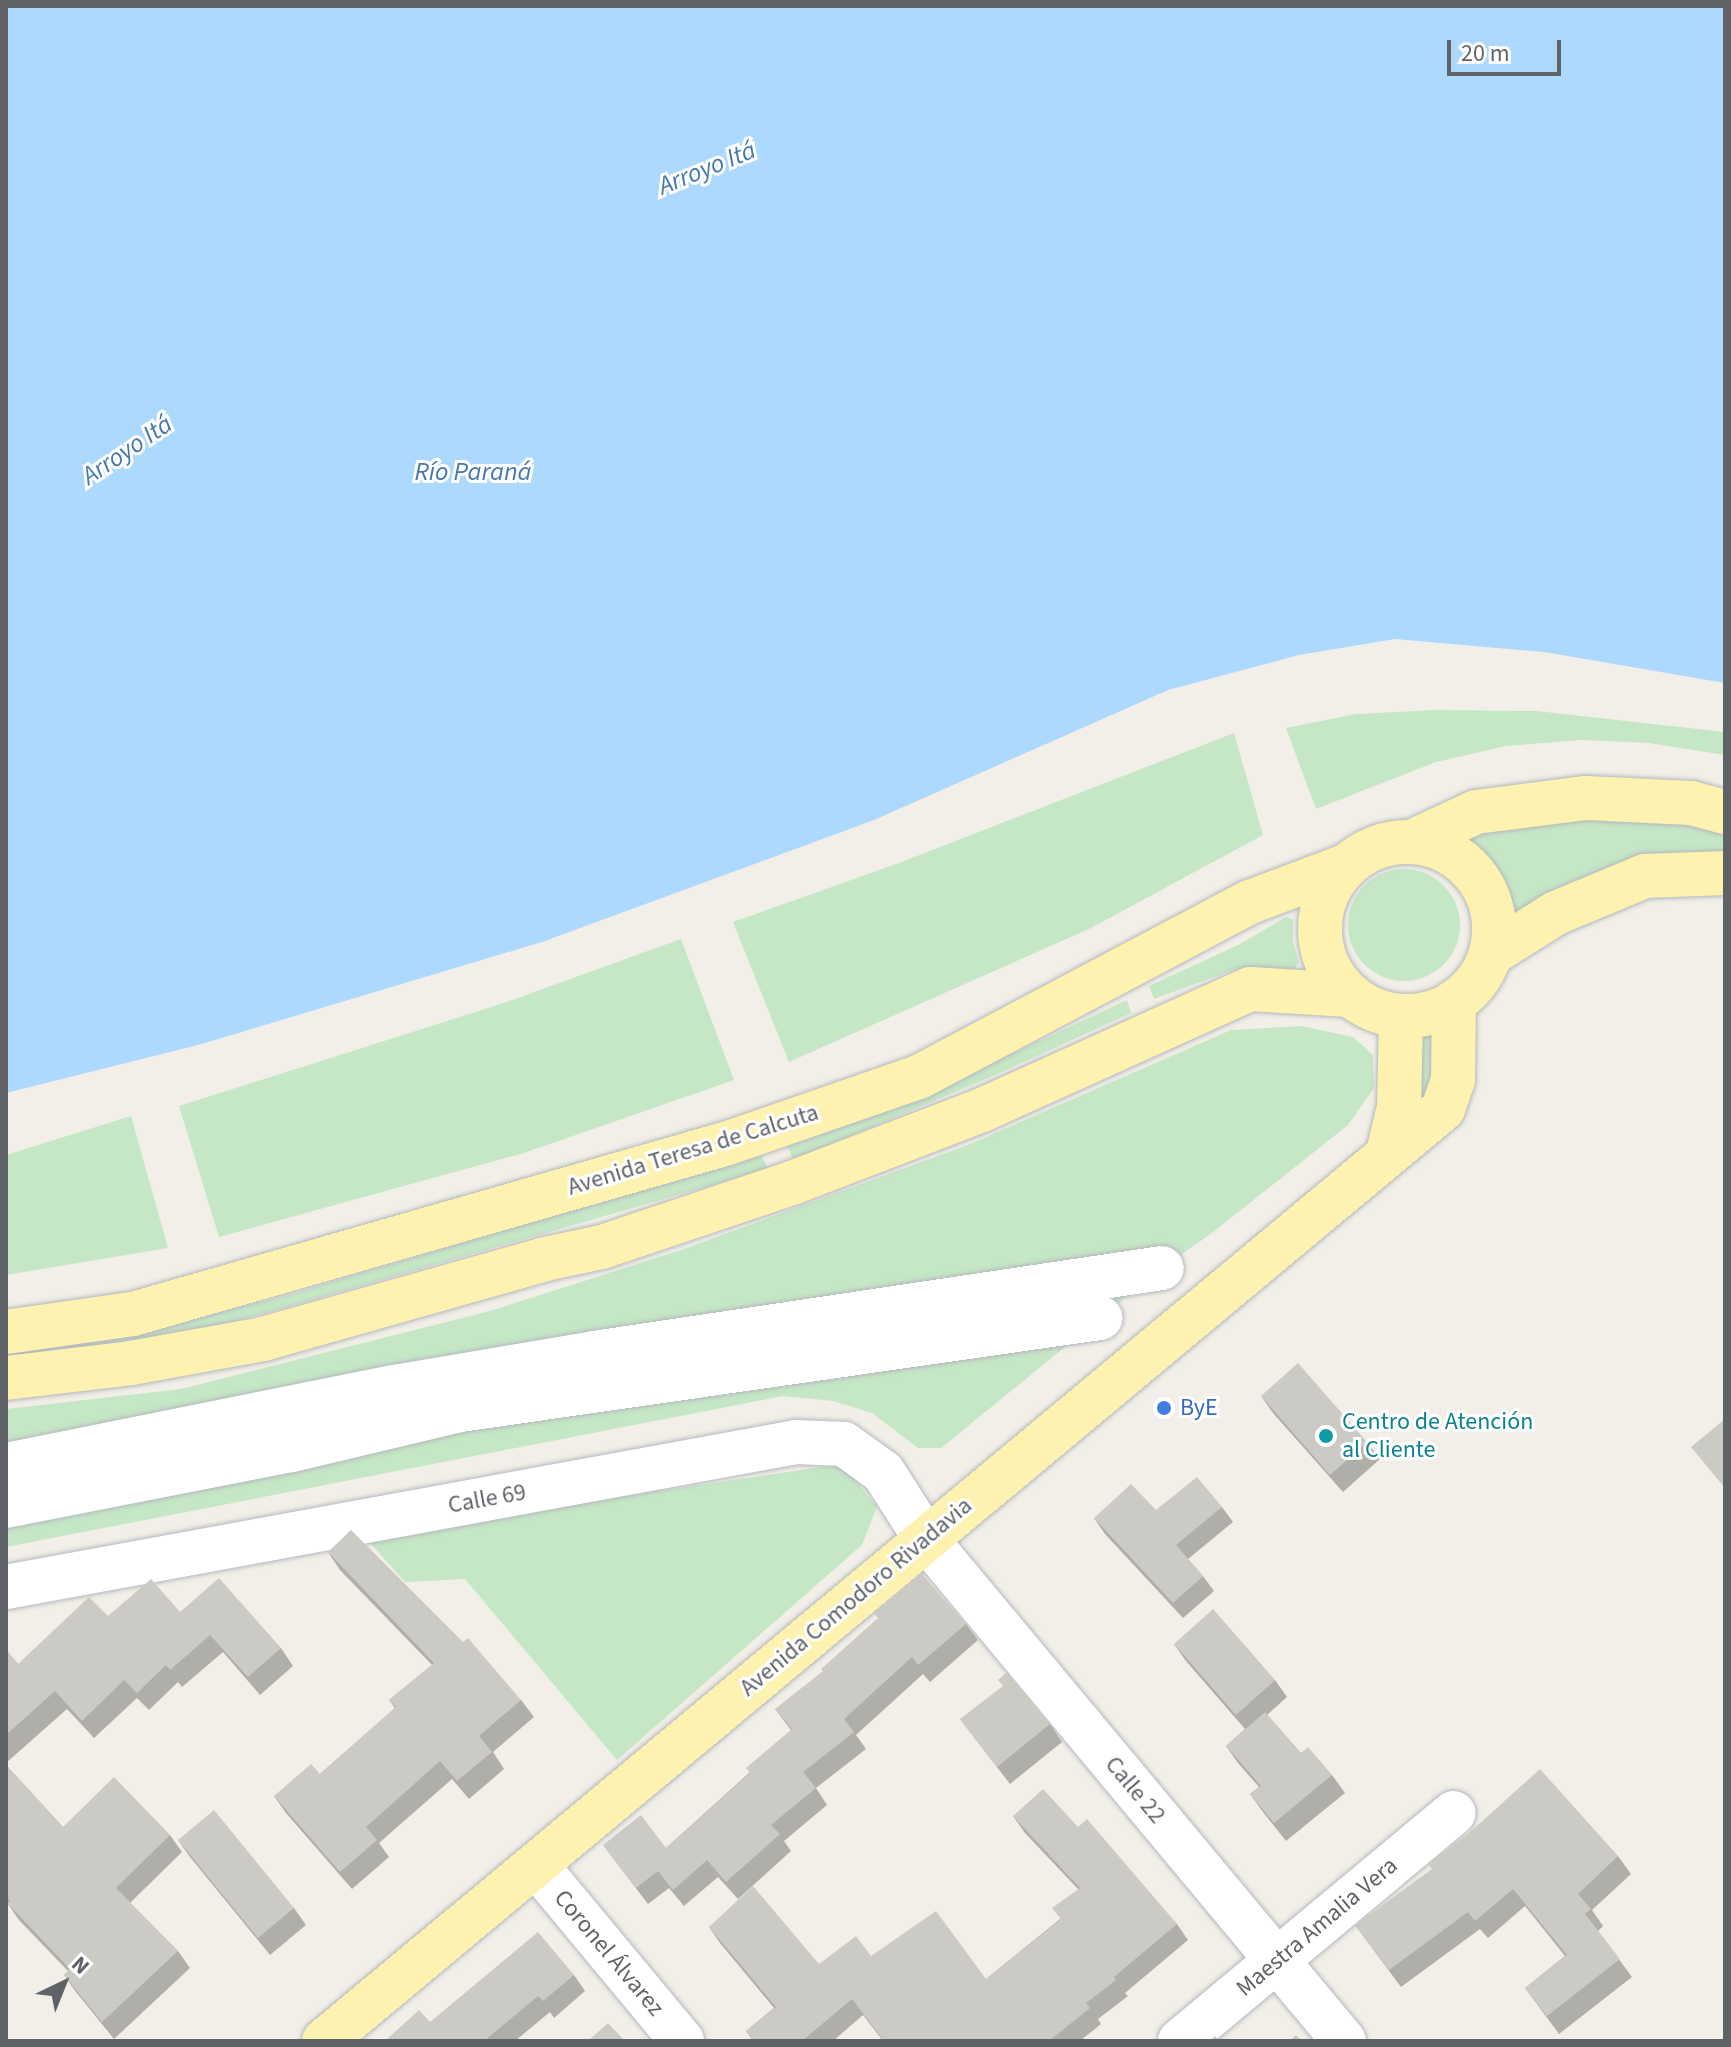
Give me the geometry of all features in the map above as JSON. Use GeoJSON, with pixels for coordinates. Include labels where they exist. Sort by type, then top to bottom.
{"type":"FeatureCollection","features":[{"type":"Feature","properties":{"kind":"main road","name":"Avenida Teresa de Calcuta"},"geometry":{"type":"LineString","coordinates":[[6,1332],[133,1314],[728,1143],[919,1077],[1250,902],[1343,867],[1364,852],[1388,843],[1414,841],[1476,812],[1586,798],[1691,803],[1725,812]]}},
{"type":"Feature","properties":{"kind":"main road"},"geometry":{"type":"LineString","coordinates":[[1343,867],[1327,890],[1319,918],[1321,947],[1331,974],[1350,995],[1374,1010],[1401,1017],[1426,1014],[1454,1002],[1484,972],[1491,954],[1494,919],[1485,890],[1468,866],[1443,849],[1414,841]]}},
{"type":"Feature","properties":{"kind":"main road"},"geometry":{"type":"LineString","coordinates":[[1491,954],[1556,913],[1645,876],[1725,873]]}},
{"type":"Feature","properties":{"kind":"main road"},"geometry":{"type":"LineString","coordinates":[[6,1378],[131,1363],[263,1339],[515,1267],[602,1247],[792,1183],[982,1110],[1250,989],[1350,995]]}},
{"type":"Feature","properties":{"kind":"main road","name":"Avenida Comodoro Rivadavia"},"geometry":{"type":"LineString","coordinates":[[324,2041],[1443,1109],[1453,1080],[1454,1002]]}},
{"type":"Feature","properties":{"kind":"main road"},"geometry":{"type":"LineString","coordinates":[[1388,1153],[1399,1107],[1401,1017]]}},
{"type":"Feature","properties":{"kind":"street"},"geometry":{"type":"LineString","coordinates":[[6,1465],[382,1390],[548,1361],[1162,1268]]}},
{"type":"Feature","properties":{"kind":"street"},"geometry":{"type":"LineString","coordinates":[[6,1506],[292,1450],[460,1410],[1100,1318]]}},
{"type":"Feature","properties":{"kind":"street","name":"Calle 69"},"geometry":{"type":"LineString","coordinates":[[6,1587],[796,1442],[844,1444],[883,1472],[926,1539]]}},
{"type":"Feature","properties":{"kind":"street","name":"Calle 22"},"geometry":{"type":"LineString","coordinates":[[926,1539],[1344,2041]]}},
{"type":"Feature","properties":{"kind":"street","name":"Maestra Amalia Vera"},"geometry":{"type":"LineString","coordinates":[[1180,2041],[1454,1813]]}},
{"type":"Feature","properties":{"kind":"street","name":"Coronel Álvarez"},"geometry":{"type":"LineString","coordinates":[[536,1865],[682,2041]]}},
{"type":"Feature","properties":{"kind":"green space"},"geometry":{"type":"Polygon","coordinates":[[[1436,710],[1537,711],[1725,732],[1725,755],[1649,743],[1582,740],[1506,746],[1436,762],[1316,809],[1286,728],[1356,714],[1436,710]]]}},
{"type":"Feature","properties":{"kind":"green space"},"geometry":{"type":"Polygon","coordinates":[[[1234,733],[1263,835],[1091,928],[789,1062],[733,922],[899,863],[1234,733]]]}},
{"type":"Feature","properties":{"kind":"green space"},"geometry":{"type":"Polygon","coordinates":[[[1587,812],[1725,829],[1725,854],[1517,921],[1506,916],[1503,890],[1487,861],[1465,845],[1468,834],[1587,812]]]}},
{"type":"Feature","properties":{"kind":"green space"},"geometry":{"type":"Polygon","coordinates":[[[1404,869],[1425,873],[1444,885],[1456,904],[1460,925],[1456,946],[1444,965],[1425,977],[1404,981],[1383,977],[1364,965],[1352,946],[1348,925],[1352,904],[1364,885],[1383,873],[1404,869]]]}},
{"type":"Feature","properties":{"kind":"green space"},"geometry":{"type":"Polygon","coordinates":[[[1286,917],[1293,919],[1293,942],[1299,963],[1294,969],[1236,969],[1154,999],[1149,986],[1240,944],[1286,917]]]}},
{"type":"Feature","properties":{"kind":"green space"},"geometry":{"type":"Polygon","coordinates":[[[681,939],[734,1080],[524,1153],[219,1237],[179,1106],[504,1003],[681,939]]]}},
{"type":"Feature","properties":{"kind":"green space"},"geometry":{"type":"Polygon","coordinates":[[[1127,1000],[1131,1013],[995,1075],[794,1160],[787,1146],[988,1065],[1127,1000]]]}},
{"type":"Feature","properties":{"kind":"green space"},"geometry":{"type":"Polygon","coordinates":[[[1301,1026],[1353,1037],[1373,1055],[1374,1088],[1348,1125],[1212,1233],[1162,1268],[941,1448],[918,1448],[872,1413],[833,1401],[783,1396],[6,1547],[6,1409],[181,1389],[490,1311],[681,1250],[968,1145],[1231,1030],[1301,1026]]]}},
{"type":"Feature","properties":{"kind":"green space"},"geometry":{"type":"Polygon","coordinates":[[[1441,1026],[1444,1075],[1414,1121],[1413,1029],[1441,1026]]]}},
{"type":"Feature","properties":{"kind":"green space"},"geometry":{"type":"Polygon","coordinates":[[[131,1116],[168,1248],[6,1275],[6,1155],[131,1116]]]}},
{"type":"Feature","properties":{"kind":"green space"},"geometry":{"type":"Polygon","coordinates":[[[761,1154],[768,1169],[277,1310],[196,1331],[6,1365],[6,1352],[78,1342],[274,1299],[761,1154]]]}},
{"type":"Feature","properties":{"kind":"green space"},"geometry":{"type":"Polygon","coordinates":[[[842,1464],[877,1507],[862,1545],[617,1760],[465,1579],[405,1582],[363,1535],[842,1464]]]}},
{"type":"Feature","properties":{"kind":"water","name":"Río Paraná"},"geometry":{"type":"Polygon","coordinates":[[[6,6],[1725,6],[1725,683],[1544,652],[1395,639],[1299,655],[1168,690],[874,820],[542,942],[198,1045],[6,1093],[6,6]]]}},
{"type":"Feature","properties":{"kind":"building","name":"Centro de Atención al Cliente"},"geometry":{"type":"Polygon","coordinates":[[[1298,1363],[1367,1442],[1330,1475],[1261,1396],[1298,1363]]]}},
{"type":"Feature","properties":{"kind":"building"},"geometry":{"type":"Polygon","coordinates":[[[1725,1419],[1725,1488],[1691,1447],[1725,1419]]]}},
{"type":"Feature","properties":{"kind":"building"},"geometry":{"type":"Polygon","coordinates":[[[1197,1477],[1222,1507],[1176,1545],[1203,1576],[1173,1603],[1094,1518],[1131,1484],[1156,1510],[1197,1477]]]}},
{"type":"Feature","properties":{"kind":"building"},"geometry":{"type":"Polygon","coordinates":[[[351,1530],[463,1642],[468,1638],[521,1700],[479,1736],[492,1752],[457,1781],[440,1761],[366,1827],[377,1840],[340,1872],[274,1796],[311,1764],[320,1774],[396,1707],[389,1700],[434,1663],[328,1552],[351,1530]]]}},
{"type":"Feature","properties":{"kind":"building"},"geometry":{"type":"Polygon","coordinates":[[[921,1573],[966,1624],[918,1665],[912,1657],[844,1719],[854,1732],[803,1772],[816,1788],[771,1825],[780,1834],[726,1882],[707,1860],[673,1890],[658,1871],[636,1888],[603,1845],[641,1815],[666,1848],[750,1773],[746,1768],[792,1729],[775,1709],[823,1671],[821,1669],[878,1618],[874,1613],[921,1573]]]}},
{"type":"Feature","properties":{"kind":"building"},"geometry":{"type":"Polygon","coordinates":[[[219,1578],[281,1648],[248,1677],[210,1635],[170,1670],[166,1665],[137,1693],[124,1680],[82,1721],[55,1691],[6,1735],[6,1650],[18,1664],[89,1597],[108,1616],[151,1579],[180,1612],[219,1578]]]}},
{"type":"Feature","properties":{"kind":"building"},"geometry":{"type":"Polygon","coordinates":[[[1213,1609],[1275,1680],[1236,1715],[1174,1644],[1213,1609]]]}},
{"type":"Feature","properties":{"kind":"building"},"geometry":{"type":"Polygon","coordinates":[[[1007,1672],[1050,1724],[997,1767],[960,1719],[1003,1686],[998,1680],[1007,1672]]]}},
{"type":"Feature","properties":{"kind":"building"},"geometry":{"type":"Polygon","coordinates":[[[1265,1712],[1301,1753],[1308,1747],[1332,1775],[1274,1823],[1250,1794],[1261,1786],[1226,1746],[1265,1712]]]}},
{"type":"Feature","properties":{"kind":"building"},"geometry":{"type":"Polygon","coordinates":[[[6,1765],[63,1827],[114,1777],[170,1835],[116,1888],[178,1951],[102,2022],[64,1975],[70,1969],[7,1903],[10,1901],[6,1896],[6,1765]]]}},
{"type":"Feature","properties":{"kind":"building"},"geometry":{"type":"Polygon","coordinates":[[[1540,1769],[1618,1856],[1578,1894],[1591,1909],[1585,1914],[1620,1959],[1547,2016],[1525,1988],[1567,1955],[1513,1889],[1475,1921],[1468,1912],[1389,1970],[1355,1925],[1432,1869],[1428,1864],[1469,1833],[1540,1769]]]}},
{"type":"Feature","properties":{"kind":"building"},"geometry":{"type":"Polygon","coordinates":[[[1043,1789],[1078,1827],[1087,1819],[1177,1924],[1086,2003],[1090,2008],[1049,2041],[884,2041],[852,1999],[802,2041],[754,2041],[746,2031],[776,2007],[709,1927],[753,1886],[819,1964],[856,1936],[871,1956],[936,1911],[986,1979],[1061,1919],[1052,1908],[1080,1888],[1013,1816],[1043,1789]]]}},
{"type":"Feature","properties":{"kind":"building"},"geometry":{"type":"Polygon","coordinates":[[[214,1810],[294,1908],[258,1938],[178,1840],[214,1810]]]}},
{"type":"Feature","properties":{"kind":"building"},"geometry":{"type":"Polygon","coordinates":[[[538,1932],[574,1975],[543,2001],[538,1996],[484,2041],[385,2041],[419,2010],[430,2022],[538,1932]]]}},
{"type":"Feature","properties":{"kind":"building"},"geometry":{"type":"Polygon","coordinates":[[[608,2023],[625,2041],[588,2041],[608,2023]]]}},
{"type":"Feature","properties":{"kind":"place","name":"ByE"},"geometry":{"type":"Point","coordinates":[1164,1408]}},
{"type":"Feature","properties":{"kind":"place","name":"Centro de Atención al Cliente"},"geometry":{"type":"Point","coordinates":[1326,1436]}},
{"type":"Feature","properties":{"kind":"water label","name":"Arroyo Itá"},"geometry":{"type":"Point","coordinates":[707,168]}},
{"type":"Feature","properties":{"kind":"water label","name":"Arroyo Itá"},"geometry":{"type":"Point","coordinates":[127,450]}}]}
